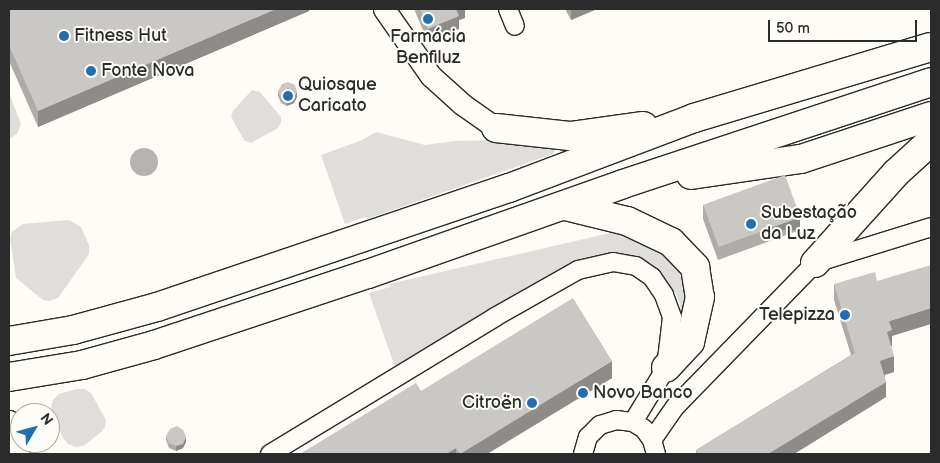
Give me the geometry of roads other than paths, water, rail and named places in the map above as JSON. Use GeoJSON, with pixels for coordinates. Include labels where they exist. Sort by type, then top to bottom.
{"type":"FeatureCollection","features":[{"type":"Feature","properties":{"kind":"highway"},"geometry":{"type":"LineString","coordinates":[[9,341],[73,330],[157,307],[509,188],[694,118],[931,47]]}},
{"type":"Feature","properties":{"kind":"highway"},"geometry":{"type":"LineString","coordinates":[[9,377],[82,365],[154,345],[368,274],[623,184],[931,82]]}},
{"type":"Feature","properties":{"kind":"highway"},"geometry":{"type":"LineString","coordinates":[[623,184],[801,159],[931,116]]}},
{"type":"Feature","properties":{"kind":"highway"},"geometry":{"type":"LineString","coordinates":[[496,128],[570,136],[694,118]]}},
{"type":"Feature","properties":{"kind":"highway"},"geometry":{"type":"LineString","coordinates":[[815,263],[896,173],[931,141]]}},
{"type":"Feature","properties":{"kind":"highway"},"geometry":{"type":"LineString","coordinates":[[564,206],[627,221],[671,242],[695,266],[700,297],[690,342],[666,368]]}},
{"type":"Feature","properties":{"kind":"street"},"geometry":{"type":"LineString","coordinates":[[384,9],[430,76],[462,104],[496,128]]}},
{"type":"Feature","properties":{"kind":"street"},"geometry":{"type":"LineString","coordinates":[[508,9],[514,26]]}},
{"type":"Feature","properties":{"kind":"street"},"geometry":{"type":"LineString","coordinates":[[654,447],[675,407],[815,263],[931,227]]}},
{"type":"Feature","properties":{"kind":"street"},"geometry":{"type":"LineString","coordinates":[[270,454],[495,317],[578,270],[613,262],[636,266],[652,277],[664,295],[672,317],[666,368],[633,422]]}},
{"type":"Feature","properties":{"kind":"street"},"geometry":{"type":"LineString","coordinates":[[583,454],[588,437],[600,425],[616,420],[633,422],[644,429],[654,447]]}},
{"type":"Feature","properties":{"kind":"street"},"geometry":{"type":"LineString","coordinates":[[9,421],[19,454]]}},
{"type":"Feature","properties":{"kind":"place","name":"Farmácia Benfiluz"},"geometry":{"type":"Point","coordinates":[428,19]}},
{"type":"Feature","properties":{"kind":"place","name":"Fitness Hut"},"geometry":{"type":"Point","coordinates":[64,36]}},
{"type":"Feature","properties":{"kind":"place","name":"Fonte Nova"},"geometry":{"type":"Point","coordinates":[91,71]}},
{"type":"Feature","properties":{"kind":"place","name":"Quiosque Caricato"},"geometry":{"type":"Point","coordinates":[288,96]}},
{"type":"Feature","properties":{"kind":"place","name":"Subestação da Luz"},"geometry":{"type":"Point","coordinates":[751,224]}},
{"type":"Feature","properties":{"kind":"place","name":"Telepizza"},"geometry":{"type":"Point","coordinates":[845,315]}},
{"type":"Feature","properties":{"kind":"place","name":"Novo Banco"},"geometry":{"type":"Point","coordinates":[583,393]}},
{"type":"Feature","properties":{"kind":"place","name":"Citroën"},"geometry":{"type":"Point","coordinates":[532,403]}}]}
